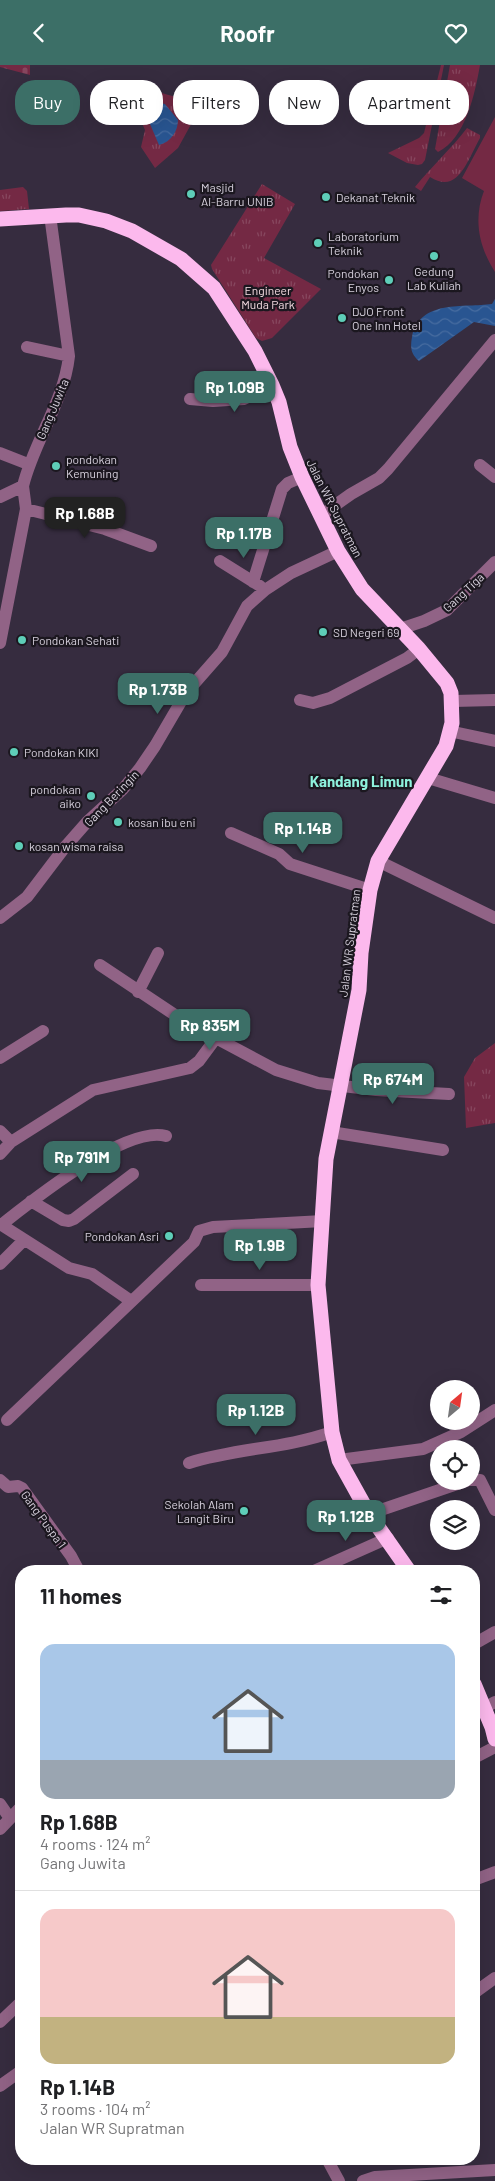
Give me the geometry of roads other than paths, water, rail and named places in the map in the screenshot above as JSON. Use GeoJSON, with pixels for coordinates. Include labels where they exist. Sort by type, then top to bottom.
{"type":"FeatureCollection","features":[{"type":"Feature","properties":{"kind":"highway","name":"Jalan WR Supratman"},"geometry":{"type":"LineString","coordinates":[[0,219],[79,215],[106,221],[132,231],[181,259],[214,288],[258,355],[279,402],[290,447],[302,477],[338,551],[362,589],[419,649],[447,683],[453,701],[452,723],[446,746],[378,861],[370,890],[361,953],[359,990],[326,1159],[318,1285],[332,1432],[339,1460],[369,1514],[405,1565]]}},
{"type":"Feature","properties":{"kind":"highway"},"geometry":{"type":"LineString","coordinates":[[480,1692],[490,1705],[495,1739]]}},
{"type":"Feature","properties":{"kind":"street","name":"Gang Juwita"},"geometry":{"type":"LineString","coordinates":[[22,486],[28,464],[67,376],[69,356],[50,215]]}},
{"type":"Feature","properties":{"kind":"street"},"geometry":{"type":"LineString","coordinates":[[320,515],[378,478],[388,469],[495,340]]}},
{"type":"Feature","properties":{"kind":"street"},"geometry":{"type":"LineString","coordinates":[[27,347],[69,356]]}},
{"type":"Feature","properties":{"kind":"street"},"geometry":{"type":"LineString","coordinates":[[190,399],[244,399],[272,385]]}},
{"type":"Feature","properties":{"kind":"street"},"geometry":{"type":"LineString","coordinates":[[0,453],[28,464]]}},
{"type":"Feature","properties":{"kind":"street"},"geometry":{"type":"LineString","coordinates":[[480,465],[495,477]]}},
{"type":"Feature","properties":{"kind":"street"},"geometry":{"type":"LineString","coordinates":[[254,582],[282,489],[288,483],[302,477]]}},
{"type":"Feature","properties":{"kind":"street"},"geometry":{"type":"LineString","coordinates":[[0,497],[22,486],[26,509],[0,643]]}},
{"type":"Feature","properties":{"kind":"street"},"geometry":{"type":"LineString","coordinates":[[26,509],[105,529],[151,546]]}},
{"type":"Feature","properties":{"kind":"street","name":"Gang Beringin"},"geometry":{"type":"LineString","coordinates":[[0,917],[27,897],[65,847],[134,775],[155,747],[186,693],[222,652],[246,606],[265,590],[291,573],[338,551]]}},
{"type":"Feature","properties":{"kind":"street"},"geometry":{"type":"LineString","coordinates":[[220,561],[265,590]]}},
{"type":"Feature","properties":{"kind":"street","name":"Gang Tiga"},"geometry":{"type":"LineString","coordinates":[[400,629],[424,621],[447,609],[495,562]]}},
{"type":"Feature","properties":{"kind":"street"},"geometry":{"type":"LineString","coordinates":[[300,700],[313,703],[330,698],[407,658],[419,649]]}},
{"type":"Feature","properties":{"kind":"street"},"geometry":{"type":"LineString","coordinates":[[453,701],[495,701]]}},
{"type":"Feature","properties":{"kind":"street"},"geometry":{"type":"LineString","coordinates":[[449,731],[495,741]]}},
{"type":"Feature","properties":{"kind":"street"},"geometry":{"type":"LineString","coordinates":[[428,778],[495,798]]}},
{"type":"Feature","properties":{"kind":"street"},"geometry":{"type":"LineString","coordinates":[[231,833],[279,854],[290,864],[370,890]]}},
{"type":"Feature","properties":{"kind":"street"},"geometry":{"type":"LineString","coordinates":[[378,861],[495,918]]}},
{"type":"Feature","properties":{"kind":"street"},"geometry":{"type":"LineString","coordinates":[[138,992],[158,953]]}},
{"type":"Feature","properties":{"kind":"street"},"geometry":{"type":"LineString","coordinates":[[100,965],[184,1021],[276,1070],[318,1083],[340,1084],[376,1090],[449,1095]]}},
{"type":"Feature","properties":{"kind":"street"},"geometry":{"type":"LineString","coordinates":[[0,1058],[43,1031]]}},
{"type":"Feature","properties":{"kind":"street"},"geometry":{"type":"LineString","coordinates":[[0,1154],[11,1142],[93,1090],[190,1068],[199,1061],[216,1038]]}},
{"type":"Feature","properties":{"kind":"street"},"geometry":{"type":"LineString","coordinates":[[0,1131],[11,1142]]}},
{"type":"Feature","properties":{"kind":"street"},"geometry":{"type":"LineString","coordinates":[[332,1132],[442,1150]]}},
{"type":"Feature","properties":{"kind":"street"},"geometry":{"type":"LineString","coordinates":[[131,1301],[92,1274],[74,1271],[23,1241],[1,1224],[91,1159],[131,1141],[157,1135],[166,1136]]}},
{"type":"Feature","properties":{"kind":"street"},"geometry":{"type":"LineString","coordinates":[[31,1201],[63,1220],[69,1221],[133,1174]]}},
{"type":"Feature","properties":{"kind":"street"},"geometry":{"type":"LineString","coordinates":[[7,1420],[194,1242],[199,1231],[213,1227],[323,1221]]}},
{"type":"Feature","properties":{"kind":"street"},"geometry":{"type":"LineString","coordinates":[[0,1264],[23,1241]]}},
{"type":"Feature","properties":{"kind":"street"},"geometry":{"type":"LineString","coordinates":[[201,1285],[318,1285]]}},
{"type":"Feature","properties":{"kind":"street"},"geometry":{"type":"LineString","coordinates":[[339,1460],[423,1449],[461,1432],[495,1410]]}},
{"type":"Feature","properties":{"kind":"street"},"geometry":{"type":"LineString","coordinates":[[189,1463],[208,1456],[273,1448],[332,1432]]}},
{"type":"Feature","properties":{"kind":"street","name":"Gang Puspa 1"},"geometry":{"type":"LineString","coordinates":[[0,1480],[8,1487],[18,1486],[22,1488],[76,1565]]}},
{"type":"Feature","properties":{"kind":"street"},"geometry":{"type":"LineString","coordinates":[[480,1480],[495,1510]]}},
{"type":"Feature","properties":{"kind":"street"},"geometry":{"type":"LineString","coordinates":[[369,1514],[440,1490]]}},
{"type":"Feature","properties":{"kind":"street"},"geometry":{"type":"LineString","coordinates":[[328,1565],[388,1539]]}},
{"type":"Feature","properties":{"kind":"street"},"geometry":{"type":"LineString","coordinates":[[480,1641],[495,1632]]}},
{"type":"Feature","properties":{"kind":"street"},"geometry":{"type":"LineString","coordinates":[[480,1755],[495,1747]]}},
{"type":"Feature","properties":{"kind":"street"},"geometry":{"type":"LineString","coordinates":[[0,1804],[9,1817]]}},
{"type":"Feature","properties":{"kind":"street"},"geometry":{"type":"LineString","coordinates":[[0,1829],[15,1812]]}},
{"type":"Feature","properties":{"kind":"street"},"geometry":{"type":"LineString","coordinates":[[480,1877],[495,1872]]}},
{"type":"Feature","properties":{"kind":"street"},"geometry":{"type":"LineString","coordinates":[[480,1989],[495,1978]]}},
{"type":"Feature","properties":{"kind":"street"},"geometry":{"type":"LineString","coordinates":[[0,2023],[15,2009]]}},
{"type":"Feature","properties":{"kind":"street"},"geometry":{"type":"LineString","coordinates":[[0,2086],[15,2075]]}},
{"type":"Feature","properties":{"kind":"street"},"geometry":{"type":"LineString","coordinates":[[330,2165],[339,2181]]}},
{"type":"Feature","properties":{"kind":"street"},"geometry":{"type":"LineString","coordinates":[[363,2181],[375,2177],[495,2170]]}},
{"type":"Feature","properties":{"kind":"water"},"geometry":{"type":"Polygon","coordinates":[[[163,104],[173,114],[173,125],[177,125],[173,135],[163,144],[159,145],[150,125],[163,125],[163,104]]]}},
{"type":"Feature","properties":{"kind":"water"},"geometry":{"type":"Polygon","coordinates":[[[495,299],[495,326],[474,322],[419,361],[414,356],[411,348],[412,337],[416,325],[424,316],[444,308],[492,304],[495,299]]]}},
{"type":"Feature","properties":{"kind":"place","name":"Masjid Al-Barru UNIB"},"geometry":{"type":"Point","coordinates":[191,194]}},
{"type":"Feature","properties":{"kind":"place","name":"Dekanat Teknik"},"geometry":{"type":"Point","coordinates":[326,197]}},
{"type":"Feature","properties":{"kind":"place","name":"Laboratorium Teknik"},"geometry":{"type":"Point","coordinates":[318,243]}},
{"type":"Feature","properties":{"kind":"place","name":"Gedung Lab Kuliah"},"geometry":{"type":"Point","coordinates":[434,256]}},
{"type":"Feature","properties":{"kind":"place","name":"Pondokan Enyos"},"geometry":{"type":"Point","coordinates":[389,280]}},
{"type":"Feature","properties":{"kind":"place","name":"DJO Front One Inn Hotel"},"geometry":{"type":"Point","coordinates":[342,318]}},
{"type":"Feature","properties":{"kind":"place","name":"pondokan Kemuning"},"geometry":{"type":"Point","coordinates":[56,466]}},
{"type":"Feature","properties":{"kind":"place","name":"SD Negeri 69"},"geometry":{"type":"Point","coordinates":[323,632]}},
{"type":"Feature","properties":{"kind":"place","name":"Pondokan Sehati"},"geometry":{"type":"Point","coordinates":[22,640]}},
{"type":"Feature","properties":{"kind":"place","name":"Pondokan KIKI"},"geometry":{"type":"Point","coordinates":[14,752]}},
{"type":"Feature","properties":{"kind":"place","name":"pondokan aiko"},"geometry":{"type":"Point","coordinates":[91,796]}},
{"type":"Feature","properties":{"kind":"place","name":"kosan ibu eni"},"geometry":{"type":"Point","coordinates":[118,822]}},
{"type":"Feature","properties":{"kind":"place","name":"kosan wisma raisa"},"geometry":{"type":"Point","coordinates":[19,846]}},
{"type":"Feature","properties":{"kind":"place","name":"Pondokan Asri"},"geometry":{"type":"Point","coordinates":[169,1236]}},
{"type":"Feature","properties":{"kind":"place","name":"Sekolah Alam Langit Biru"},"geometry":{"type":"Point","coordinates":[244,1511]}},
{"type":"Feature","properties":{"kind":"district","name":"Kandang Limun"},"geometry":{"type":"Point","coordinates":[361,781]}},
{"type":"Feature","properties":{"kind":"park label","name":"Engineer Muda Park"},"geometry":{"type":"Point","coordinates":[268,297]}}]}
